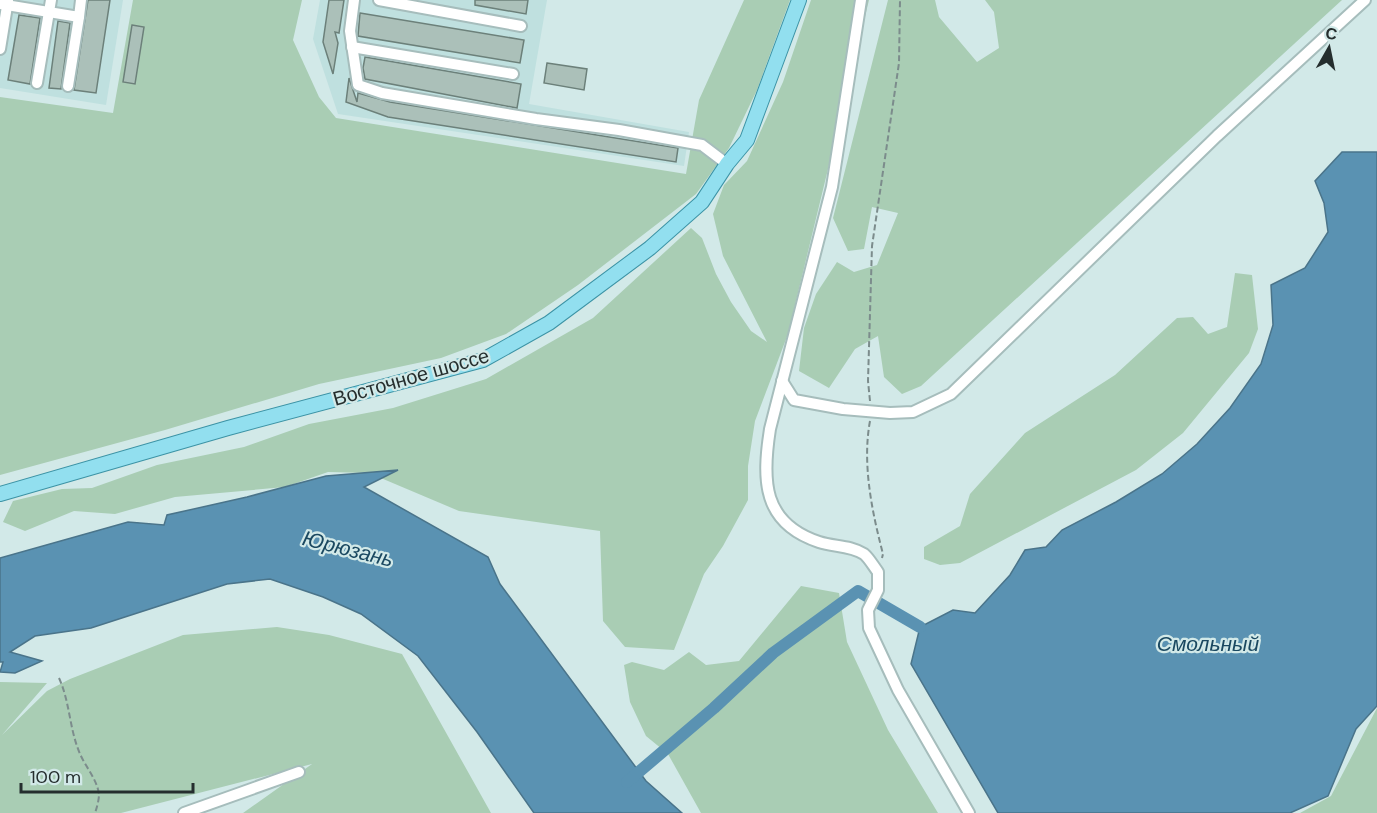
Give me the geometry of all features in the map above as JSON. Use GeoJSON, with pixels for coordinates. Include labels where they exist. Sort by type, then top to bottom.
{"type":"FeatureCollection","features":[{"type":"Feature","properties":{"kind":"main road","name":"Восточное шоссе"},"geometry":{"type":"LineString","coordinates":[[0,494],[228,428],[483,360],[549,323],[650,248],[702,202],[747,140],[799,0]]}},
{"type":"Feature","properties":{"kind":"street"},"geometry":{"type":"LineString","coordinates":[[37,83],[51,0]]}},
{"type":"Feature","properties":{"kind":"street"},"geometry":{"type":"LineString","coordinates":[[68,86],[81,0]]}},
{"type":"Feature","properties":{"kind":"street"},"geometry":{"type":"LineString","coordinates":[[354,0],[350,31],[358,85],[382,93],[702,144],[728,164]]}},
{"type":"Feature","properties":{"kind":"street"},"geometry":{"type":"LineString","coordinates":[[379,0],[521,26]]}},
{"type":"Feature","properties":{"kind":"street"},"geometry":{"type":"LineString","coordinates":[[861,0],[832,187],[770,429],[765,461],[770,502],[788,528],[820,542],[843,546],[865,554],[878,572],[878,590],[868,610],[869,628],[898,690],[969,813]]}},
{"type":"Feature","properties":{"kind":"street"},"geometry":{"type":"LineString","coordinates":[[782,381],[794,400],[872,413],[913,412],[951,394],[1217,136],[1365,0]]}},
{"type":"Feature","properties":{"kind":"street"},"geometry":{"type":"LineString","coordinates":[[0,49],[5,3],[79,16]]}},
{"type":"Feature","properties":{"kind":"street"},"geometry":{"type":"LineString","coordinates":[[352,47],[513,74]]}},
{"type":"Feature","properties":{"kind":"street"},"geometry":{"type":"LineString","coordinates":[[184,813],[298,772]]}},
{"type":"Feature","properties":{"kind":"path"},"geometry":{"type":"LineString","coordinates":[[878,572],[883,554],[873,515],[866,442],[872,413],[868,381],[872,246],[899,63],[900,0]]}},
{"type":"Feature","properties":{"kind":"path"},"geometry":{"type":"LineString","coordinates":[[59,678],[66,698],[71,732],[82,759],[95,780],[99,796],[95,813]]}},
{"type":"Feature","properties":{"kind":"shaded area"},"geometry":{"type":"Polygon","coordinates":[[[0,0],[123,0],[106,105],[0,88],[0,0]]]}},
{"type":"Feature","properties":{"kind":"shaded area"},"geometry":{"type":"Polygon","coordinates":[[[320,0],[547,0],[529,104],[689,132],[684,166],[338,114],[313,39],[320,0]]]}},
{"type":"Feature","properties":{"kind":"green space"},"geometry":{"type":"Polygon","coordinates":[[[133,0],[302,0],[293,40],[319,97],[336,118],[686,174],[699,100],[744,0],[790,0],[757,90],[729,148],[696,194],[578,285],[506,334],[441,358],[319,384],[165,430],[0,475],[0,97],[113,113],[133,0]]]}},
{"type":"Feature","properties":{"kind":"green space"},"geometry":{"type":"Polygon","coordinates":[[[811,0],[869,0],[788,334],[755,421],[748,466],[748,500],[723,546],[704,574],[674,650],[625,647],[603,621],[600,531],[459,511],[369,473],[328,472],[285,487],[175,497],[115,514],[74,511],[25,531],[3,522],[13,501],[62,489],[92,488],[157,465],[244,447],[309,424],[393,408],[486,379],[593,318],[691,228],[702,238],[716,274],[731,302],[751,331],[767,342],[723,256],[713,214],[724,185],[747,161],[783,82],[811,0]]]}},
{"type":"Feature","properties":{"kind":"green space"},"geometry":{"type":"Polygon","coordinates":[[[888,0],[935,0],[939,17],[977,62],[999,48],[994,12],[985,0],[1342,0],[921,386],[902,394],[884,377],[878,336],[855,349],[829,388],[799,371],[804,328],[816,294],[837,262],[854,272],[877,265],[898,213],[872,207],[864,249],[848,251],[833,218],[888,0]]]}},
{"type":"Feature","properties":{"kind":"green space"},"geometry":{"type":"Polygon","coordinates":[[[1235,273],[1252,275],[1258,329],[1249,353],[1183,433],[1136,470],[960,563],[940,565],[924,559],[924,547],[960,526],[970,494],[1025,433],[1115,375],[1177,318],[1193,317],[1208,334],[1227,327],[1235,273]]]}},
{"type":"Feature","properties":{"kind":"green space"},"geometry":{"type":"Polygon","coordinates":[[[801,586],[839,593],[847,642],[888,730],[938,813],[701,813],[668,754],[646,736],[630,702],[624,665],[632,662],[664,670],[689,652],[706,665],[739,661],[801,586]]]}},
{"type":"Feature","properties":{"kind":"green space"},"geometry":{"type":"Polygon","coordinates":[[[277,627],[329,635],[402,654],[491,813],[243,813],[312,764],[121,813],[0,813],[0,682],[47,683],[2,735],[47,691],[70,679],[183,635],[277,627]]]}},
{"type":"Feature","properties":{"kind":"green space"},"geometry":{"type":"Polygon","coordinates":[[[1377,708],[1377,813],[1300,813],[1331,796],[1377,708]]]}},
{"type":"Feature","properties":{"kind":"water","name":"Смольный"},"geometry":{"type":"Polygon","coordinates":[[[1342,152],[1377,152],[1377,706],[1356,729],[1328,796],[1290,813],[998,813],[911,664],[920,627],[953,610],[975,613],[1010,575],[1025,550],[1046,547],[1062,530],[1116,502],[1162,474],[1197,444],[1230,408],[1261,364],[1273,325],[1271,285],[1305,268],[1328,232],[1324,203],[1315,181],[1342,152]]]}},
{"type":"Feature","properties":{"kind":"water","name":"Юрюзань"},"geometry":{"type":"Polygon","coordinates":[[[398,470],[364,487],[488,557],[500,584],[646,781],[682,813],[534,813],[477,732],[418,656],[361,614],[323,597],[270,579],[227,584],[91,628],[35,636],[10,652],[42,661],[15,673],[0,672],[3,662],[0,662],[0,558],[128,522],[164,525],[167,515],[326,476],[398,470]]]}},
{"type":"Feature","properties":{"kind":"building"},"geometry":{"type":"Polygon","coordinates":[[[88,0],[110,0],[96,93],[74,90],[88,0]]]}},
{"type":"Feature","properties":{"kind":"building"},"geometry":{"type":"Polygon","coordinates":[[[329,0],[344,0],[339,33],[335,32],[338,43],[333,74],[323,42],[329,0]]]}},
{"type":"Feature","properties":{"kind":"building"},"geometry":{"type":"Polygon","coordinates":[[[475,0],[528,0],[526,14],[475,5],[475,0]]]}},
{"type":"Feature","properties":{"kind":"building"},"geometry":{"type":"Polygon","coordinates":[[[360,13],[524,40],[520,63],[358,36],[360,13]]]}},
{"type":"Feature","properties":{"kind":"building"},"geometry":{"type":"Polygon","coordinates":[[[19,15],[40,18],[30,84],[8,80],[19,15]]]}},
{"type":"Feature","properties":{"kind":"building"},"geometry":{"type":"Polygon","coordinates":[[[58,21],[70,23],[61,89],[49,88],[58,21]]]}},
{"type":"Feature","properties":{"kind":"building"},"geometry":{"type":"Polygon","coordinates":[[[132,25],[144,27],[135,84],[123,82],[132,25]]]}},
{"type":"Feature","properties":{"kind":"building"},"geometry":{"type":"Polygon","coordinates":[[[365,57],[521,84],[517,108],[365,79],[363,68],[365,57]]]}},
{"type":"Feature","properties":{"kind":"building"},"geometry":{"type":"Polygon","coordinates":[[[547,63],[587,69],[584,90],[544,83],[547,63]]]}},
{"type":"Feature","properties":{"kind":"building"},"geometry":{"type":"Polygon","coordinates":[[[349,78],[357,102],[358,93],[390,102],[678,148],[676,162],[388,117],[346,102],[349,78]]]}},
{"type":"Feature","properties":{"kind":"waterway"},"geometry":{"type":"LineString","coordinates":[[627,782],[714,708],[773,653],[858,591],[920,627]]}}]}
